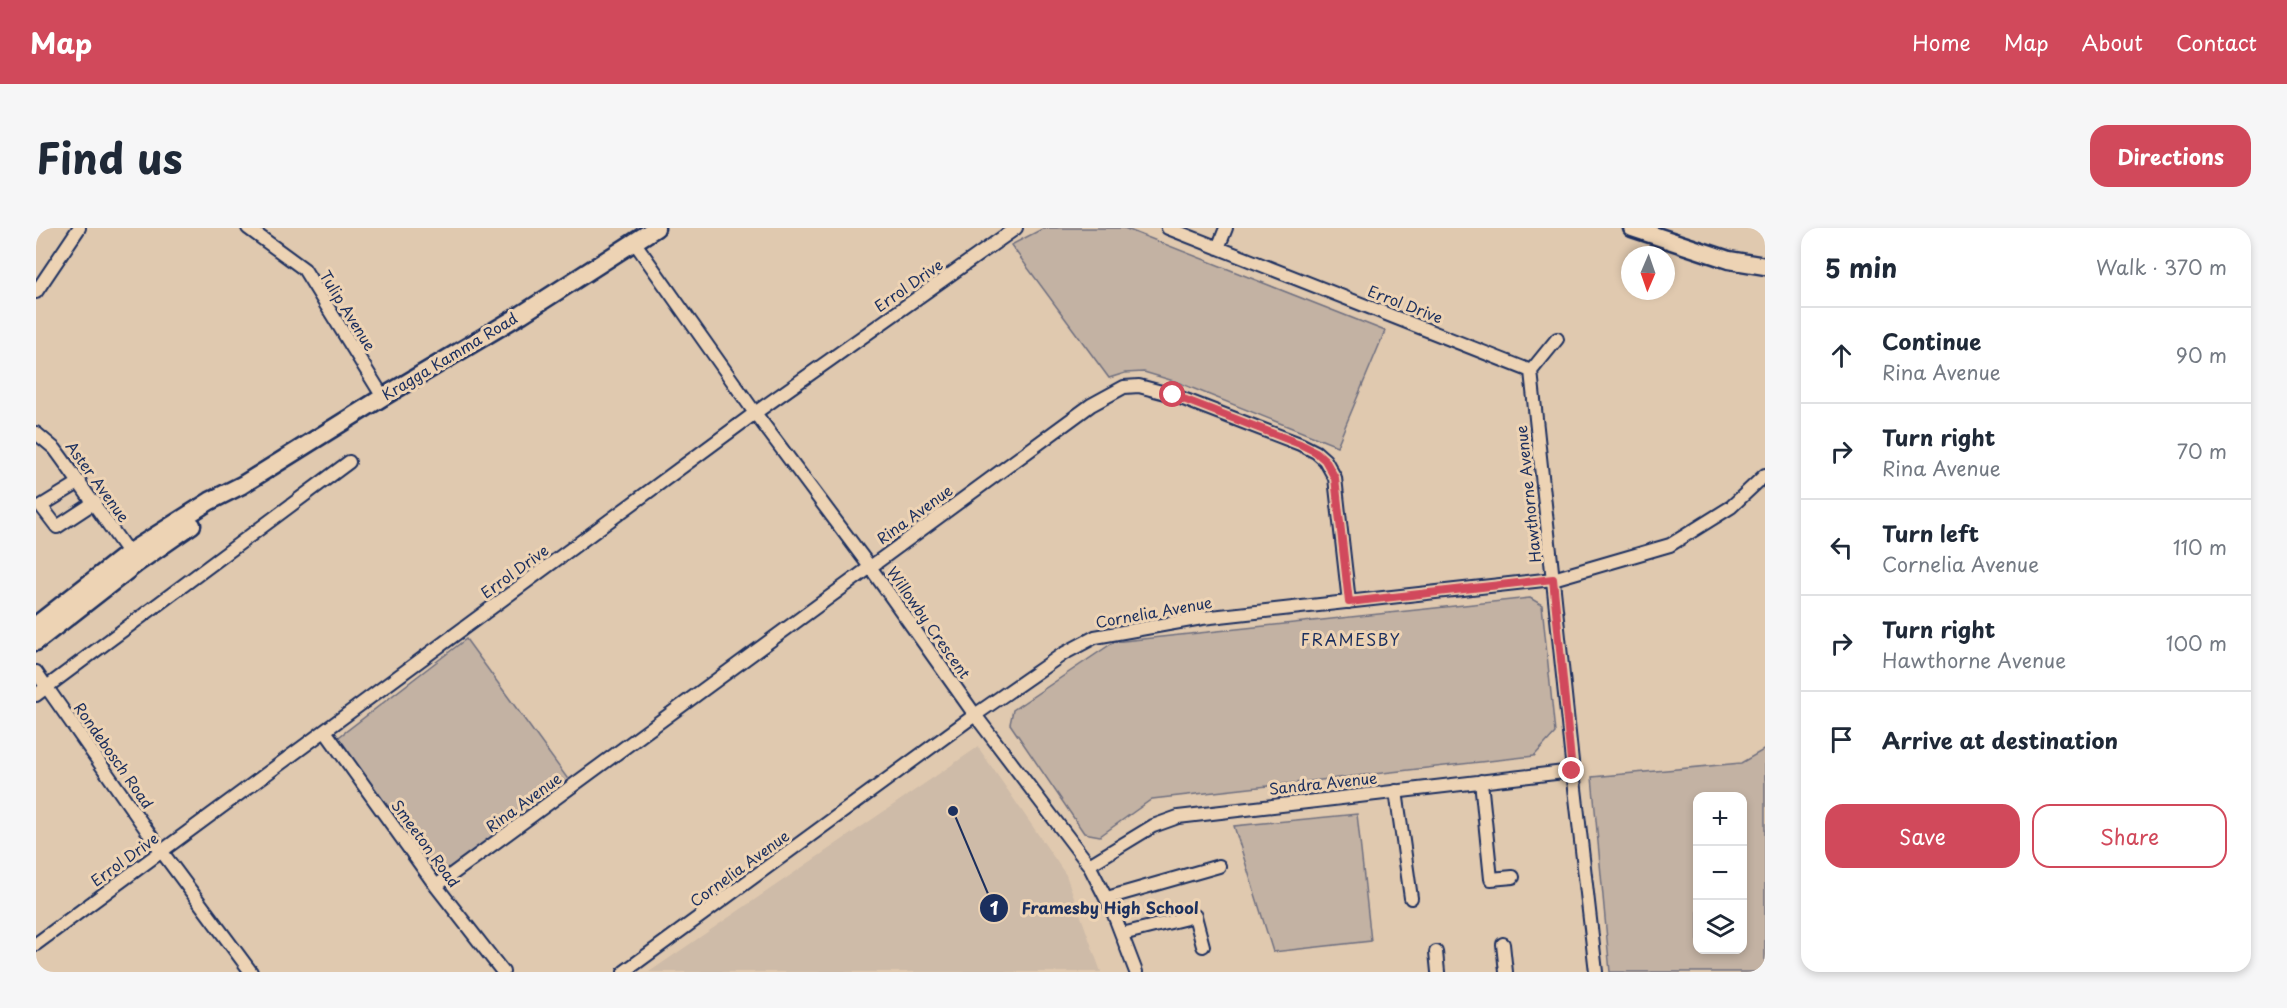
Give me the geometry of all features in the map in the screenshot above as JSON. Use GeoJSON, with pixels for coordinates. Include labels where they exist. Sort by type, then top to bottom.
{"type":"FeatureCollection","features":[{"type":"Feature","properties":{"kind":"main road","name":"Kragga Kamma Road"},"geometry":{"type":"LineString","coordinates":[[36,625],[210,501],[242,485],[522,314],[656,228]]}},
{"type":"Feature","properties":{"kind":"main road"},"geometry":{"type":"LineString","coordinates":[[1632,228],[1729,260],[1765,266]]}},
{"type":"Feature","properties":{"kind":"main road","name":"Kragga Kamma Road"},"geometry":{"type":"LineString","coordinates":[[36,642],[132,558]]}},
{"type":"Feature","properties":{"kind":"street"},"geometry":{"type":"LineString","coordinates":[[36,292],[79,228]]}},
{"type":"Feature","properties":{"kind":"street","name":"Tulip Avenue"},"geometry":{"type":"LineString","coordinates":[[248,228],[304,269],[383,397]]}},
{"type":"Feature","properties":{"kind":"street","name":"Errol Drive"},"geometry":{"type":"LineString","coordinates":[[36,944],[755,413],[1016,228]]}},
{"type":"Feature","properties":{"kind":"street","name":"Errol Drive"},"geometry":{"type":"LineString","coordinates":[[1168,228],[1531,370]]}},
{"type":"Feature","properties":{"kind":"street"},"geometry":{"type":"LineString","coordinates":[[1218,248],[1226,228]]}},
{"type":"Feature","properties":{"kind":"street","name":"Willowby Crescent"},"geometry":{"type":"LineString","coordinates":[[635,243],[755,413],[870,567],[975,715],[1089,865],[1107,898],[1136,972]]}},
{"type":"Feature","properties":{"kind":"street"},"geometry":{"type":"LineString","coordinates":[[1531,370],[1557,339]]}},
{"type":"Feature","properties":{"kind":"street","name":"Hawthorne Avenue"},"geometry":{"type":"LineString","coordinates":[[1531,370],[1572,771],[1596,972]]}},
{"type":"Feature","properties":{"kind":"street","name":"Rina Avenue"},"geometry":{"type":"LineString","coordinates":[[436,886],[1091,405],[1124,387],[1139,386],[1173,395],[1300,444],[1316,452],[1325,460],[1335,478],[1349,602]]}},
{"type":"Feature","properties":{"kind":"street","name":"Aster Avenue"},"geometry":{"type":"LineString","coordinates":[[36,433],[55,449],[95,502],[132,558]]}},
{"type":"Feature","properties":{"kind":"street"},"geometry":{"type":"LineString","coordinates":[[36,695],[349,462]]}},
{"type":"Feature","properties":{"kind":"street","name":"Cornelia Avenue"},"geometry":{"type":"LineString","coordinates":[[624,972],[975,715],[1063,654],[1095,637],[1202,618],[1553,579],[1670,546],[1731,507],[1765,475]]}},
{"type":"Feature","properties":{"kind":"street"},"geometry":{"type":"LineString","coordinates":[[80,482],[41,506],[57,527],[95,502]]}},
{"type":"Feature","properties":{"kind":"street","name":"Rondebosch Road"},"geometry":{"type":"LineString","coordinates":[[36,672],[162,852],[251,972]]}},
{"type":"Feature","properties":{"kind":"street","name":"Smeeton Road"},"geometry":{"type":"LineString","coordinates":[[325,731],[436,886],[502,972]]}},
{"type":"Feature","properties":{"kind":"street","name":"Sandra Avenue"},"geometry":{"type":"LineString","coordinates":[[1089,865],[1153,826],[1178,817],[1572,771]]}},
{"type":"Feature","properties":{"kind":"street"},"geometry":{"type":"LineString","coordinates":[[1481,782],[1491,879],[1513,877]]}},
{"type":"Feature","properties":{"kind":"street"},"geometry":{"type":"LineString","coordinates":[[1396,791],[1411,898]]}},
{"type":"Feature","properties":{"kind":"street"},"geometry":{"type":"LineString","coordinates":[[1107,898],[1219,866]]}},
{"type":"Feature","properties":{"kind":"street"},"geometry":{"type":"LineString","coordinates":[[1122,934],[1195,916],[1203,946]]}},
{"type":"Feature","properties":{"kind":"street"},"geometry":{"type":"LineString","coordinates":[[1503,944],[1506,972]]}},
{"type":"Feature","properties":{"kind":"street"},"geometry":{"type":"LineString","coordinates":[[1436,952],[1438,972]]}},
{"type":"Feature","properties":{"kind":"shaded area"},"geometry":{"type":"Polygon","coordinates":[[[1044,228],[1124,228],[1385,331],[1337,446],[1177,382],[1144,372],[1125,373],[1109,378],[1011,245],[1044,228]]]}},
{"type":"Feature","properties":{"kind":"shaded area"},"geometry":{"type":"Polygon","coordinates":[[[1530,598],[1542,605],[1555,733],[1534,756],[1152,799],[1100,836],[1084,833],[1010,724],[1013,710],[1114,642],[1530,598]]]}},
{"type":"Feature","properties":{"kind":"shaded area"},"geometry":{"type":"Polygon","coordinates":[[[466,639],[570,782],[437,877],[335,740],[466,639]]]}},
{"type":"Feature","properties":{"kind":"shaded area"},"geometry":{"type":"Polygon","coordinates":[[[978,747],[1066,875],[1101,972],[649,972],[978,747]]]}},
{"type":"Feature","properties":{"kind":"shaded area"},"geometry":{"type":"Polygon","coordinates":[[[1765,749],[1765,972],[1610,972],[1592,777],[1741,763],[1765,749]]]}},
{"type":"Feature","properties":{"kind":"shaded area"},"geometry":{"type":"Polygon","coordinates":[[[1357,814],[1371,941],[1273,952],[1234,826],[1357,814]]]}},
{"type":"Feature","properties":{"kind":"place","name":"Framesby High School"},"geometry":{"type":"Point","coordinates":[953,811]}},
{"type":"Feature","properties":{"kind":"district","name":"FRAMESBY"},"geometry":{"type":"Point","coordinates":[1351,640]}},
{"type":"Feature","properties":{"kind":"route"},"geometry":{"type":"LineString","coordinates":[[1173,395],[1300,444],[1316,452],[1325,460],[1335,478],[1349,602],[1553,579],[1572,771]]}}]}
